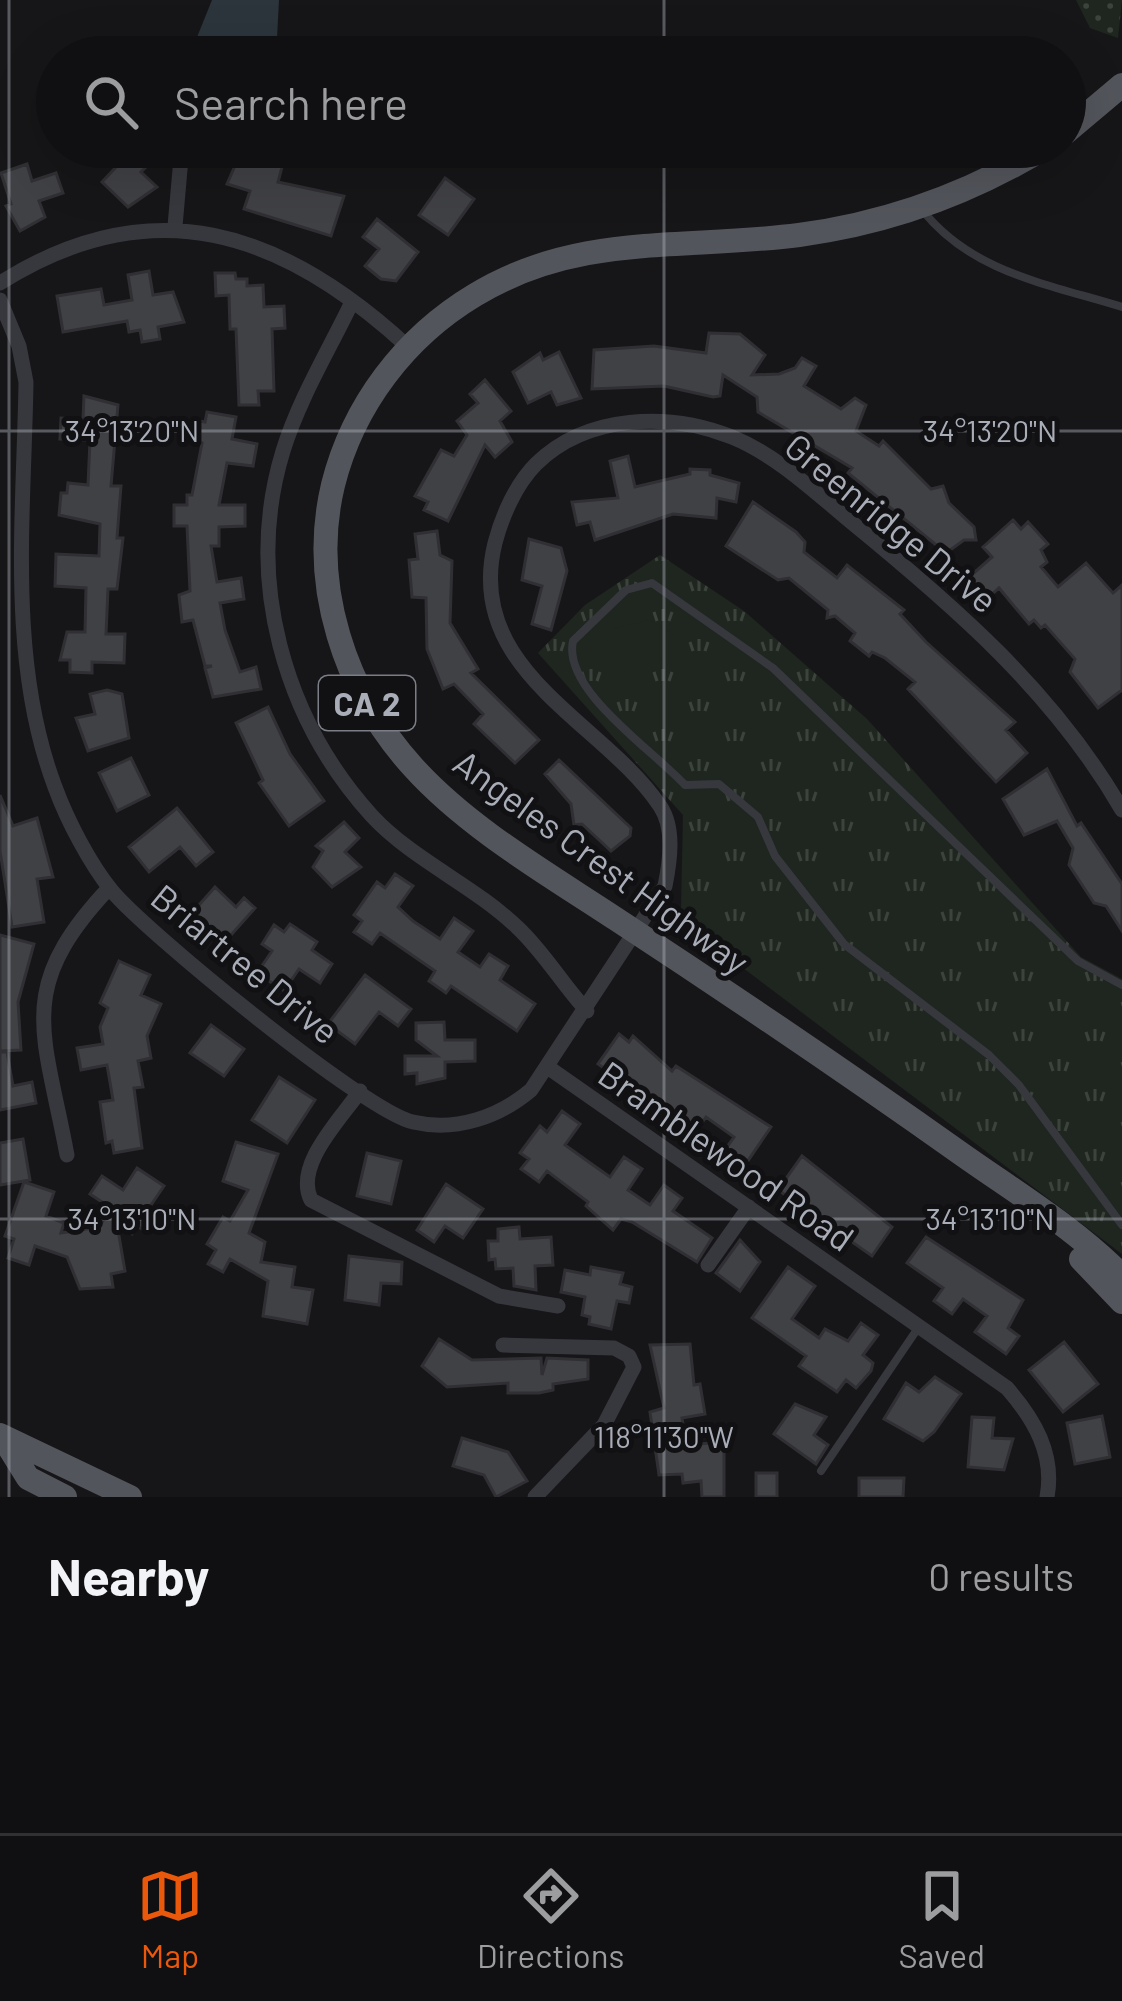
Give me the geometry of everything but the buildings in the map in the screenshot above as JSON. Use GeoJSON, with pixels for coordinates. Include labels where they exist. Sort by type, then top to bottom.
{"type":"FeatureCollection","features":[{"type":"Feature","properties":{"kind":"main road"},"geometry":{"type":"LineString","coordinates":[[1086,116],[1122,86]]}},
{"type":"Feature","properties":{"kind":"main road","name":"Angeles Crest Highway"},"geometry":{"type":"LineString","coordinates":[[1012,168],[921,209],[796,236],[558,256],[476,294],[407,346],[363,410],[332,490],[328,583],[347,662],[383,728],[442,796],[806,1051],[860,1081],[1122,1276]]}},
{"type":"Feature","properties":{"kind":"main road","name":"Angeles Crest Highway"},"geometry":{"type":"LineString","coordinates":[[806,1051],[854,1095],[1052,1235],[1122,1302]]}},
{"type":"Feature","properties":{"kind":"main road"},"geometry":{"type":"LineString","coordinates":[[1,1435],[28,1478],[65,1497]]}},
{"type":"Feature","properties":{"kind":"main road"},"geometry":{"type":"LineString","coordinates":[[1,1435],[130,1497]]}},
{"type":"Feature","properties":{"kind":"street"},"geometry":{"type":"LineString","coordinates":[[175,226],[180,168]]}},
{"type":"Feature","properties":{"kind":"street"},"geometry":{"type":"LineString","coordinates":[[0,283],[36,260],[103,237],[175,226],[225,234],[352,302],[407,346]]}},
{"type":"Feature","properties":{"kind":"street","name":"Briartree Drive"},"geometry":{"type":"LineString","coordinates":[[0,300],[19,346],[26,382],[25,655],[38,728],[56,790],[109,888],[162,944],[360,1091],[410,1122],[444,1125],[507,1110],[548,1068],[636,932]]}},
{"type":"Feature","properties":{"kind":"street"},"geometry":{"type":"LineString","coordinates":[[352,302],[283,451],[274,501],[273,600],[290,691],[311,734],[375,819],[518,927],[587,1011]]}},
{"type":"Feature","properties":{"kind":"street","name":"Greenridge Drive"},"geometry":{"type":"LineString","coordinates":[[636,932],[665,886],[670,848],[660,806],[525,669],[504,638],[492,598],[493,552],[514,496],[533,467],[555,448],[603,427],[671,422],[704,427],[767,456],[996,646],[1060,720],[1122,810]]}},
{"type":"Feature","properties":{"kind":"street"},"geometry":{"type":"LineString","coordinates":[[67,1155],[42,1020],[45,989],[55,955],[109,888]]}},
{"type":"Feature","properties":{"kind":"street","name":"Bramblewood Road"},"geometry":{"type":"LineString","coordinates":[[548,1068],[1007,1388],[1033,1417],[1046,1451],[1047,1497]]}},
{"type":"Feature","properties":{"kind":"street"},"geometry":{"type":"LineString","coordinates":[[360,1091],[310,1164],[304,1187],[311,1200],[499,1296],[558,1306]]}},
{"type":"Feature","properties":{"kind":"street"},"geometry":{"type":"LineString","coordinates":[[708,1265],[748,1207]]}},
{"type":"Feature","properties":{"kind":"street"},"geometry":{"type":"LineString","coordinates":[[503,1345],[624,1351],[634,1367],[604,1425],[535,1497]]}},
{"type":"Feature","properties":{"kind":"lane"},"geometry":{"type":"LineString","coordinates":[[921,209],[945,238],[979,262],[1122,307]]}},
{"type":"Feature","properties":{"kind":"lane"},"geometry":{"type":"LineString","coordinates":[[1122,985],[1078,961],[773,668],[652,583],[626,590],[573,641],[573,665],[593,697],[685,785],[719,784],[758,817],[775,856],[844,944],[989,1054],[1019,1085],[1122,1225]]}},
{"type":"Feature","properties":{"kind":"lane"},"geometry":{"type":"LineString","coordinates":[[821,1471],[920,1326]]}},
{"type":"Feature","properties":{"kind":"green space"},"geometry":{"type":"Polygon","coordinates":[[[1076,0],[1122,0],[1118,38],[1090,28],[1076,0]]]}},
{"type":"Feature","properties":{"kind":"green space"},"geometry":{"type":"Polygon","coordinates":[[[660,555],[744,611],[867,719],[1081,957],[1122,979],[1122,1254],[694,931],[681,911],[683,815],[538,653],[585,605],[660,555]]]}},
{"type":"Feature","properties":{"kind":"green space"},"geometry":{"type":"Polygon","coordinates":[[[649,620],[676,636],[663,659],[618,674],[606,670],[601,659],[611,629],[649,620]]]}},
{"type":"Feature","properties":{"kind":"shaded area"},"geometry":{"type":"Polygon","coordinates":[[[212,0],[279,0],[277,36],[197,36],[212,0]]]}}]}
